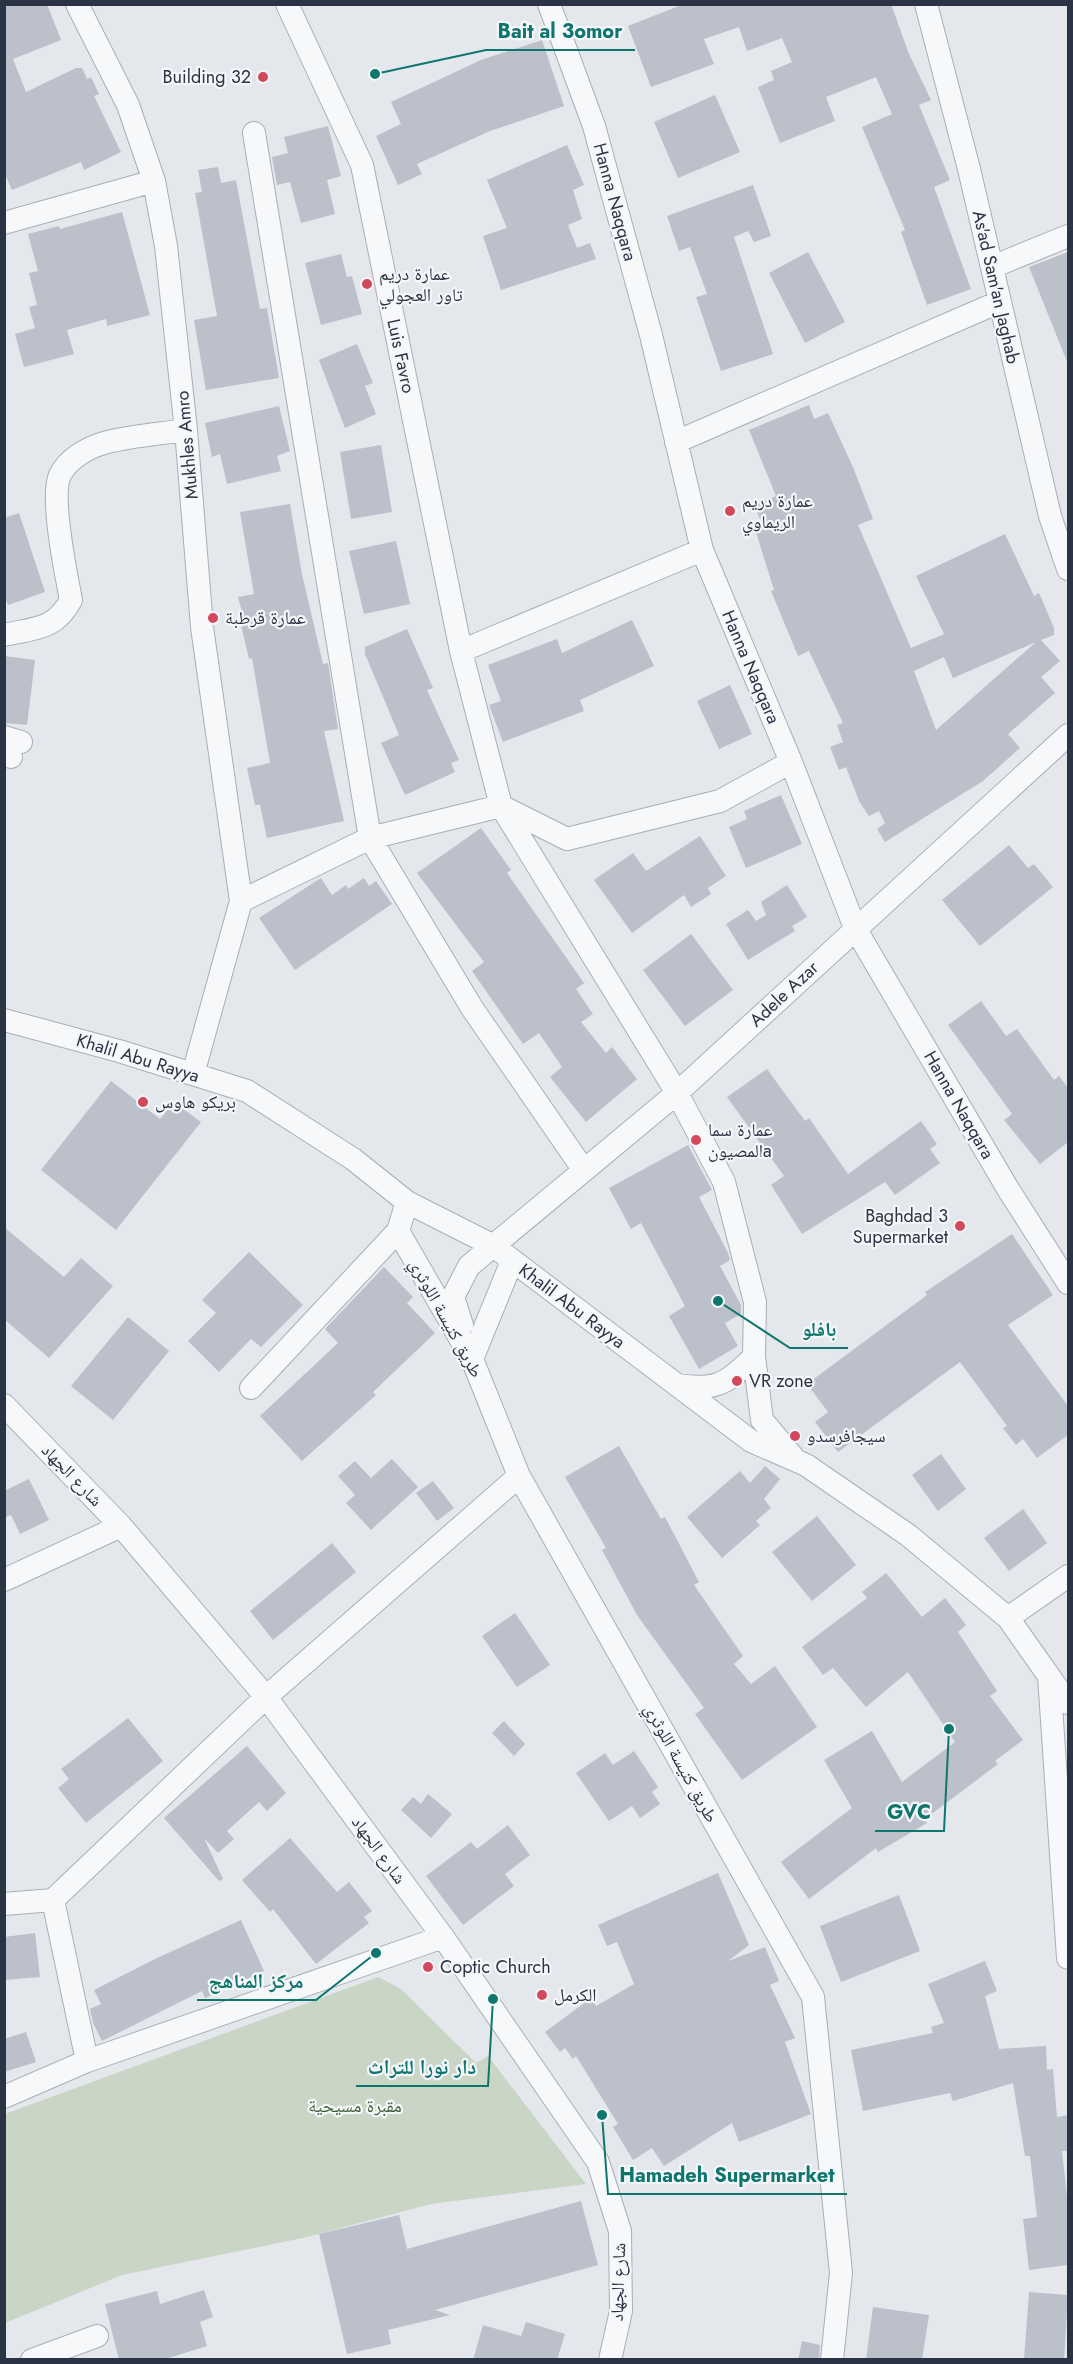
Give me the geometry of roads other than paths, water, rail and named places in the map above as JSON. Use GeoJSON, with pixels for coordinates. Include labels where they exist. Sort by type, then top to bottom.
{"type":"FeatureCollection","features":[{"type":"Feature","properties":{"kind":"street","name":"Mukhles Amro"},"geometry":{"type":"LineString","coordinates":[[77,4],[128,105],[153,181],[166,246],[186,430],[202,627],[241,901]]}},
{"type":"Feature","properties":{"kind":"street","name":"Luis Favro"},"geometry":{"type":"LineString","coordinates":[[287,4],[362,165],[461,651],[501,806],[677,1093],[724,1182],[755,1302],[754,1357],[762,1420],[796,1461]]}},
{"type":"Feature","properties":{"kind":"street","name":"Hanna Naqqara"},"geometry":{"type":"LineString","coordinates":[[549,4],[594,126],[651,336],[702,550],[791,762],[855,928],[1008,1189],[1068,1282]]}},
{"type":"Feature","properties":{"kind":"street","name":"As'ad Sam'an Jaghab"},"geometry":{"type":"LineString","coordinates":[[926,4],[992,267],[1050,516],[1068,569]]}},
{"type":"Feature","properties":{"kind":"street"},"geometry":{"type":"LineString","coordinates":[[254,133],[370,838],[472,1008],[583,1169]]}},
{"type":"Feature","properties":{"kind":"street"},"geometry":{"type":"LineString","coordinates":[[4,223],[153,181]]}},
{"type":"Feature","properties":{"kind":"street"},"geometry":{"type":"LineString","coordinates":[[992,267],[1068,236]]}},
{"type":"Feature","properties":{"kind":"street"},"geometry":{"type":"LineString","coordinates":[[676,442],[999,302]]}},
{"type":"Feature","properties":{"kind":"street"},"geometry":{"type":"LineString","coordinates":[[4,635],[47,626],[56,621],[71,600],[56,494],[60,476],[69,462],[82,452],[103,443],[186,430]]}},
{"type":"Feature","properties":{"kind":"street"},"geometry":{"type":"LineString","coordinates":[[461,651],[702,550]]}},
{"type":"Feature","properties":{"kind":"street","name":"Adele Azar"},"geometry":{"type":"LineString","coordinates":[[472,1359],[453,1297],[469,1266],[677,1093],[1068,735]]}},
{"type":"Feature","properties":{"kind":"street"},"geometry":{"type":"LineString","coordinates":[[193,1074],[241,901],[370,838],[501,806],[567,839],[720,801],[791,762]]}},
{"type":"Feature","properties":{"kind":"street","name":"Khalil Abu Rayya"},"geometry":{"type":"LineString","coordinates":[[4,1020],[247,1091],[353,1160],[407,1202],[492,1245],[751,1441],[796,1461],[908,1535],[1008,1618],[1068,1703]]}},
{"type":"Feature","properties":{"kind":"street"},"geometry":{"type":"LineString","coordinates":[[251,1388],[398,1231],[407,1202]]}},
{"type":"Feature","properties":{"kind":"street","name":"طريق كنيسة اللوثري"},"geometry":{"type":"LineString","coordinates":[[398,1231],[472,1359],[519,1476],[813,1997],[841,2273],[832,2360]]}},
{"type":"Feature","properties":{"kind":"street"},"geometry":{"type":"LineString","coordinates":[[472,1359],[512,1261]]}},
{"type":"Feature","properties":{"kind":"street"},"geometry":{"type":"LineString","coordinates":[[677,1385],[703,1389],[729,1380],[754,1357]]}},
{"type":"Feature","properties":{"kind":"street","name":"شارع الجهاد"},"geometry":{"type":"LineString","coordinates":[[4,1405],[121,1526],[266,1697],[443,1937],[598,2162],[620,2231],[621,2311],[610,2360]]}},
{"type":"Feature","properties":{"kind":"street"},"geometry":{"type":"LineString","coordinates":[[4,1904],[53,1900],[266,1697],[519,1476]]}},
{"type":"Feature","properties":{"kind":"street"},"geometry":{"type":"LineString","coordinates":[[4,1581],[121,1526]]}},
{"type":"Feature","properties":{"kind":"street"},"geometry":{"type":"LineString","coordinates":[[1008,1618],[1068,1576]]}},
{"type":"Feature","properties":{"kind":"street"},"geometry":{"type":"LineString","coordinates":[[1049,1676],[1068,1958]]}},
{"type":"Feature","properties":{"kind":"street"},"geometry":{"type":"LineString","coordinates":[[53,1900],[87,2061]]}},
{"type":"Feature","properties":{"kind":"street"},"geometry":{"type":"LineString","coordinates":[[4,2097],[87,2061],[443,1937]]}},
{"type":"Feature","properties":{"kind":"street"},"geometry":{"type":"LineString","coordinates":[[32,2360],[97,2336]]}},
{"type":"Feature","properties":{"kind":"place","name":"Bait al 3omor"},"geometry":{"type":"Point","coordinates":[375,74]}},
{"type":"Feature","properties":{"kind":"place","name":"Building 32"},"geometry":{"type":"Point","coordinates":[263,77]}},
{"type":"Feature","properties":{"kind":"place","name":"عمارة دريم تاور العجولي"},"geometry":{"type":"Point","coordinates":[367,284]}},
{"type":"Feature","properties":{"kind":"place","name":"عمارة دريم الريماوي"},"geometry":{"type":"Point","coordinates":[730,511]}},
{"type":"Feature","properties":{"kind":"place","name":"عمارة قرطبة"},"geometry":{"type":"Point","coordinates":[213,618]}},
{"type":"Feature","properties":{"kind":"place","name":"بريكو هاوس"},"geometry":{"type":"Point","coordinates":[143,1102]}},
{"type":"Feature","properties":{"kind":"place","name":"عمارة سما المصيونa"},"geometry":{"type":"Point","coordinates":[696,1140]}},
{"type":"Feature","properties":{"kind":"place","name":"Baghdad 3 Supermarket"},"geometry":{"type":"Point","coordinates":[960,1226]}},
{"type":"Feature","properties":{"kind":"place","name":"بافلو"},"geometry":{"type":"Point","coordinates":[718,1301]}},
{"type":"Feature","properties":{"kind":"place","name":"VR zone"},"geometry":{"type":"Point","coordinates":[737,1381]}},
{"type":"Feature","properties":{"kind":"place","name":"سيجافرسدو"},"geometry":{"type":"Point","coordinates":[795,1436]}},
{"type":"Feature","properties":{"kind":"place","name":"GVC"},"geometry":{"type":"Point","coordinates":[949,1729]}},
{"type":"Feature","properties":{"kind":"place","name":"مركز المناهج"},"geometry":{"type":"Point","coordinates":[376,1953]}},
{"type":"Feature","properties":{"kind":"place","name":"Coptic Church"},"geometry":{"type":"Point","coordinates":[428,1967]}},
{"type":"Feature","properties":{"kind":"place","name":"الكرمل"},"geometry":{"type":"Point","coordinates":[542,1995]}},
{"type":"Feature","properties":{"kind":"place","name":"دار نورا للتراث"},"geometry":{"type":"Point","coordinates":[493,1999]}},
{"type":"Feature","properties":{"kind":"place","name":"Hamadeh Supermarket"},"geometry":{"type":"Point","coordinates":[602,2115]}},
{"type":"Feature","properties":{"kind":"park label","name":"مقبرة مسيحية"},"geometry":{"type":"Point","coordinates":[355,2106]}}]}
